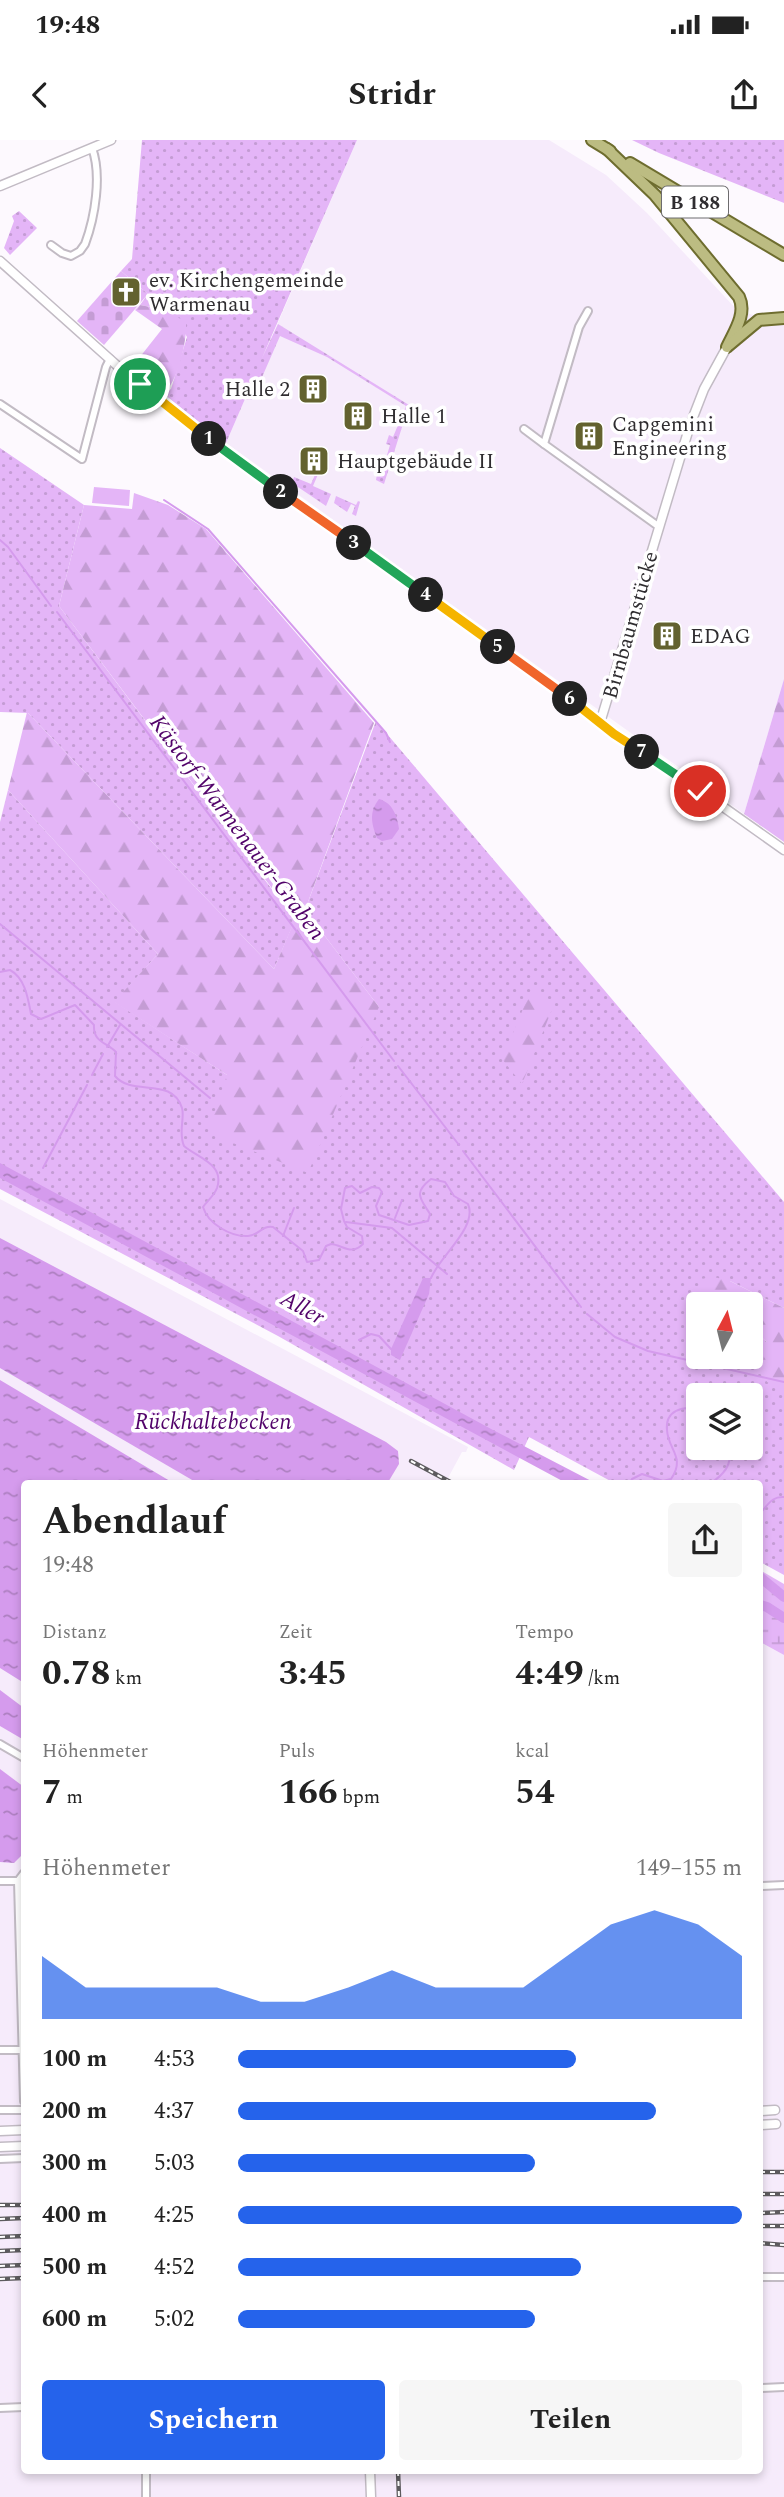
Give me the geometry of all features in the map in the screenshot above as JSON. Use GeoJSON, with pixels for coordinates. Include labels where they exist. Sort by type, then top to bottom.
{"type":"FeatureCollection","features":[{"type":"Feature","properties":{"kind":"main road","name":"B 188"},"geometry":{"type":"LineString","coordinates":[[592,140],[784,255]]}},
{"type":"Feature","properties":{"kind":"main road"},"geometry":{"type":"LineString","coordinates":[[607,149],[655,195],[739,297],[743,306],[741,315],[727,347]]}},
{"type":"Feature","properties":{"kind":"main road"},"geometry":{"type":"LineString","coordinates":[[727,347],[759,320],[784,318]]}},
{"type":"Feature","properties":{"kind":"street"},"geometry":{"type":"LineString","coordinates":[[0,186],[111,140]]}},
{"type":"Feature","properties":{"kind":"street"},"geometry":{"type":"LineString","coordinates":[[51,244],[71,256],[85,244],[98,177],[97,161],[92,148]]}},
{"type":"Feature","properties":{"kind":"street"},"geometry":{"type":"LineString","coordinates":[[0,261],[110,359],[232,457],[533,671],[600,723],[784,850]]}},
{"type":"Feature","properties":{"kind":"street"},"geometry":{"type":"LineString","coordinates":[[544,444],[579,327],[588,311]]}},
{"type":"Feature","properties":{"kind":"street","name":"Birnbaumstücke"},"geometry":{"type":"LineString","coordinates":[[600,723],[696,408],[727,347]]}},
{"type":"Feature","properties":{"kind":"street"},"geometry":{"type":"LineString","coordinates":[[0,404],[82,459],[110,359]]}},
{"type":"Feature","properties":{"kind":"street","name":"Birnbaumstücke"},"geometry":{"type":"LineString","coordinates":[[524,429],[658,526]]}},
{"type":"Feature","properties":{"kind":"street"},"geometry":{"type":"LineString","coordinates":[[0,1744],[21,1756]]}},
{"type":"Feature","properties":{"kind":"street"},"geometry":{"type":"LineString","coordinates":[[21,1877],[18,1881],[21,1950]]}},
{"type":"Feature","properties":{"kind":"street"},"geometry":{"type":"LineString","coordinates":[[0,1881],[18,1881]]}},
{"type":"Feature","properties":{"kind":"street"},"geometry":{"type":"LineString","coordinates":[[763,1886],[784,1885]]}},
{"type":"Feature","properties":{"kind":"street"},"geometry":{"type":"LineString","coordinates":[[0,2050],[21,2050]]}},
{"type":"Feature","properties":{"kind":"street"},"geometry":{"type":"LineString","coordinates":[[0,2110],[21,2110]]}},
{"type":"Feature","properties":{"kind":"street"},"geometry":{"type":"LineString","coordinates":[[767,2110],[768,2125]]}},
{"type":"Feature","properties":{"kind":"street"},"geometry":{"type":"LineString","coordinates":[[0,2131],[21,2130]]}},
{"type":"Feature","properties":{"kind":"street"},"geometry":{"type":"LineString","coordinates":[[0,2147],[21,2146]]}},
{"type":"Feature","properties":{"kind":"street"},"geometry":{"type":"LineString","coordinates":[[0,2159],[21,2158]]}},
{"type":"Feature","properties":{"kind":"street"},"geometry":{"type":"LineString","coordinates":[[763,2277],[784,2277]]}},
{"type":"Feature","properties":{"kind":"street"},"geometry":{"type":"LineString","coordinates":[[763,2388],[784,2387]]}},
{"type":"Feature","properties":{"kind":"street"},"geometry":{"type":"LineString","coordinates":[[0,2408],[21,2407]]}},
{"type":"Feature","properties":{"kind":"street"},"geometry":{"type":"LineString","coordinates":[[146,2474],[146,2497]]}},
{"type":"Feature","properties":{"kind":"street"},"geometry":{"type":"LineString","coordinates":[[370,2474],[371,2497]]}},
{"type":"Feature","properties":{"kind":"shaded area"},"geometry":{"type":"Polygon","coordinates":[[[357,140],[549,140],[606,175],[647,213],[738,311],[784,323],[784,679],[744,814],[226,443],[357,140]]]}},
{"type":"Feature","properties":{"kind":"shaded area"},"geometry":{"type":"Polygon","coordinates":[[[0,1199],[468,1447],[466,1452],[462,1452],[448,1478],[452,1480],[21,1480],[21,2474],[763,2474],[763,1644],[784,1655],[784,2497],[0,2497],[0,1199]]]}},
{"type":"Feature","properties":{"kind":"green space"},"geometry":{"type":"Polygon","coordinates":[[[142,140],[357,140],[262,358],[278,324],[409,405],[384,484],[376,480],[377,474],[381,475],[390,445],[386,444],[389,435],[393,437],[406,406],[327,357],[280,336],[252,400],[245,399],[226,443],[163,394],[171,389],[187,337],[171,311],[140,305],[148,294],[121,271],[132,259],[142,140]]]}},
{"type":"Feature","properties":{"kind":"green space"},"geometry":{"type":"Polygon","coordinates":[[[632,140],[784,140],[784,203],[659,153],[632,140]]]}},
{"type":"Feature","properties":{"kind":"green space"},"geometry":{"type":"Polygon","coordinates":[[[19,211],[37,228],[10,255],[4,248],[14,221],[12,216],[19,211]]]}},
{"type":"Feature","properties":{"kind":"green space"},"geometry":{"type":"Polygon","coordinates":[[[121,271],[148,294],[104,345],[77,321],[121,271]]]}},
{"type":"Feature","properties":{"kind":"green space"},"geometry":{"type":"Polygon","coordinates":[[[140,305],[171,311],[186,324],[180,362],[173,381],[163,394],[132,367],[162,329],[135,310],[140,305]]]}},
{"type":"Feature","properties":{"kind":"green space"},"geometry":{"type":"Polygon","coordinates":[[[0,448],[84,505],[59,606],[295,920],[274,969],[28,713],[0,712],[0,448]]]}},
{"type":"Feature","properties":{"kind":"green space"},"geometry":{"type":"Polygon","coordinates":[[[320,463],[322,465],[313,486],[331,494],[326,506],[292,483],[294,477],[311,484],[320,463]]]}},
{"type":"Feature","properties":{"kind":"green space"},"geometry":{"type":"Polygon","coordinates":[[[94,487],[130,490],[129,506],[92,503],[94,487]]]}},
{"type":"Feature","properties":{"kind":"green space"},"geometry":{"type":"Polygon","coordinates":[[[134,493],[168,505],[206,529],[374,723],[305,910],[379,1007],[308,1173],[208,1133],[227,1075],[114,1002],[158,954],[8,790],[27,712],[274,969],[295,919],[59,606],[84,505],[132,509],[134,493]]]}},
{"type":"Feature","properties":{"kind":"green space"},"geometry":{"type":"Polygon","coordinates":[[[336,496],[356,505],[360,502],[356,516],[352,514],[355,506],[351,504],[347,512],[334,503],[336,496]]]}},
{"type":"Feature","properties":{"kind":"green space"},"geometry":{"type":"Polygon","coordinates":[[[784,679],[784,842],[744,814],[784,679]]]}},
{"type":"Feature","properties":{"kind":"green space"},"geometry":{"type":"Polygon","coordinates":[[[376,721],[784,1202],[784,1308],[763,1298],[763,1292],[752,1292],[730,1281],[708,1292],[686,1292],[686,1369],[763,1369],[763,1338],[767,1342],[784,1386],[784,1575],[763,1564],[763,1480],[609,1480],[529,1437],[514,1470],[278,1336],[0,1189],[0,822],[8,790],[158,954],[115,1002],[227,1075],[379,1007],[305,910],[376,721]]]}},
{"type":"Feature","properties":{"kind":"green space"},"geometry":{"type":"Polygon","coordinates":[[[531,990],[553,1007],[522,1084],[502,1059],[531,990]]]}},
{"type":"Feature","properties":{"kind":"green space"},"geometry":{"type":"Polygon","coordinates":[[[714,1277],[730,1281],[752,1292],[701,1292],[701,1279],[714,1277]]]}},
{"type":"Feature","properties":{"kind":"green space"},"geometry":{"type":"Polygon","coordinates":[[[763,1298],[784,1308],[784,1387],[767,1382],[763,1360],[767,1342],[763,1338],[763,1298]]]}},
{"type":"Feature","properties":{"kind":"green space"},"geometry":{"type":"Polygon","coordinates":[[[763,1572],[784,1584],[784,1655],[763,1644],[763,1572]]]}},
{"type":"Feature","properties":{"kind":"water"},"geometry":{"type":"Polygon","coordinates":[[[379,799],[394,811],[399,829],[392,839],[382,841],[377,838],[372,818],[379,799]]]}},
{"type":"Feature","properties":{"kind":"water"},"geometry":{"type":"Polygon","coordinates":[[[0,1163],[589,1480],[561,1480],[0,1178],[0,1163]]]}},
{"type":"Feature","properties":{"kind":"water","name":"Rückhaltebecken"},"geometry":{"type":"Polygon","coordinates":[[[0,1238],[386,1442],[398,1451],[399,1464],[389,1480],[192,1480],[0,1368],[0,1238]]]}},
{"type":"Feature","properties":{"kind":"water"},"geometry":{"type":"Polygon","coordinates":[[[423,1278],[431,1278],[429,1294],[400,1360],[391,1355],[391,1349],[423,1278]]]}},
{"type":"Feature","properties":{"kind":"water","name":"Rückhaltebecken"},"geometry":{"type":"Polygon","coordinates":[[[0,1380],[168,1480],[21,1480],[21,1681],[0,1668],[0,1380]]]}},
{"type":"Feature","properties":{"kind":"water"},"geometry":{"type":"Polygon","coordinates":[[[0,1690],[21,1706],[21,1738],[0,1726],[0,1690]]]}},
{"type":"Feature","properties":{"kind":"water"},"geometry":{"type":"Polygon","coordinates":[[[0,1769],[21,1785],[21,1856],[14,1863],[0,1862],[0,1769]]]}},
{"type":"Feature","properties":{"kind":"waterway"},"geometry":{"type":"LineString","coordinates":[[164,500],[208,529],[386,733],[390,742]]}},
{"type":"Feature","properties":{"kind":"waterway","name":"Kästorf-Warmenauer-Graben"},"geometry":{"type":"LineString","coordinates":[[0,540],[51,606]]}},
{"type":"Feature","properties":{"kind":"waterway","name":"Kästorf-Warmenauer-Graben"},"geometry":{"type":"LineString","coordinates":[[57,612],[394,1061]]}},
{"type":"Feature","properties":{"kind":"waterway"},"geometry":{"type":"LineString","coordinates":[[0,924],[210,1098]]}},
{"type":"Feature","properties":{"kind":"waterway"},"geometry":{"type":"LineString","coordinates":[[0,972],[10,970],[19,978],[25,989],[31,1014],[41,1019],[75,1005],[94,1025],[98,1038],[116,1052],[115,1076],[122,1082],[161,1089],[177,1098],[183,1112],[184,1146],[214,1167],[217,1173],[217,1188],[203,1207],[210,1219],[228,1232],[248,1236],[273,1227],[303,1251],[307,1262],[319,1260],[326,1246],[331,1244],[351,1250],[363,1244],[362,1236],[347,1227],[344,1221],[341,1209],[345,1188],[352,1186],[360,1193],[372,1187],[379,1188],[382,1192],[376,1206],[379,1215],[409,1225],[428,1221],[430,1214],[420,1196],[425,1184],[431,1179],[445,1182],[454,1196],[468,1204],[470,1213],[463,1232],[431,1278]]}},
{"type":"Feature","properties":{"kind":"waterway"},"geometry":{"type":"LineString","coordinates":[[107,1047],[120,1025]]}},
{"type":"Feature","properties":{"kind":"waterway"},"geometry":{"type":"LineString","coordinates":[[92,1075],[103,1054]]}},
{"type":"Feature","properties":{"kind":"waterway","name":"Kästorf-Warmenauer-Graben"},"geometry":{"type":"LineString","coordinates":[[398,1066],[459,1145]]}},
{"type":"Feature","properties":{"kind":"waterway"},"geometry":{"type":"LineString","coordinates":[[43,1168],[87,1085]]}},
{"type":"Feature","properties":{"kind":"waterway","name":"Kästorf-Warmenauer-Graben"},"geometry":{"type":"LineString","coordinates":[[463,1151],[581,1307]]}},
{"type":"Feature","properties":{"kind":"waterway"},"geometry":{"type":"LineString","coordinates":[[395,1218],[402,1200]]}},
{"type":"Feature","properties":{"kind":"waterway"},"geometry":{"type":"LineString","coordinates":[[283,1236],[294,1208]]}},
{"type":"Feature","properties":{"kind":"waterway"},"geometry":{"type":"LineString","coordinates":[[346,1222],[392,1228],[447,1274]]}},
{"type":"Feature","properties":{"kind":"waterway","name":"Kästorf-Warmenauer-Graben"},"geometry":{"type":"LineString","coordinates":[[587,1314],[615,1337],[648,1351],[784,1382]]}},
{"type":"Feature","properties":{"kind":"waterway"},"geometry":{"type":"LineString","coordinates":[[359,1340],[371,1334],[379,1336],[391,1349]]}},
{"type":"Feature","properties":{"kind":"waterway"},"geometry":{"type":"LineString","coordinates":[[667,1480],[671,1479],[677,1465],[668,1437],[667,1423],[672,1414],[686,1408]]}},
{"type":"Feature","properties":{"kind":"waterway"},"geometry":{"type":"LineString","coordinates":[[715,1480],[726,1469],[730,1460]]}},
{"type":"Feature","properties":{"kind":"waterway"},"geometry":{"type":"LineString","coordinates":[[631,1480],[642,1474],[660,1480]]}},
{"type":"Feature","properties":{"kind":"waterway"},"geometry":{"type":"LineString","coordinates":[[763,1510],[773,1500],[784,1497]]}},
{"type":"Feature","properties":{"kind":"waterway","name":"Aller"},"geometry":{"type":"LineString","coordinates":[[763,1580],[784,1597]]}},
{"type":"Feature","properties":{"kind":"waterway"},"geometry":{"type":"LineString","coordinates":[[763,1606],[784,1618]]}},
{"type":"Feature","properties":{"kind":"railway"},"geometry":{"type":"LineString","coordinates":[[411,1461],[447,1480]]}},
{"type":"Feature","properties":{"kind":"railway"},"geometry":{"type":"LineString","coordinates":[[763,2172],[784,2172]]}},
{"type":"Feature","properties":{"kind":"railway"},"geometry":{"type":"LineString","coordinates":[[763,2194],[784,2194]]}},
{"type":"Feature","properties":{"kind":"railway"},"geometry":{"type":"LineString","coordinates":[[0,2205],[21,2205]]}},
{"type":"Feature","properties":{"kind":"railway"},"geometry":{"type":"LineString","coordinates":[[763,2213],[784,2212]]}},
{"type":"Feature","properties":{"kind":"railway"},"geometry":{"type":"LineString","coordinates":[[0,2219],[21,2218]]}},
{"type":"Feature","properties":{"kind":"railway"},"geometry":{"type":"LineString","coordinates":[[763,2226],[784,2226]]}},
{"type":"Feature","properties":{"kind":"railway"},"geometry":{"type":"LineString","coordinates":[[0,2237],[21,2236]]}},
{"type":"Feature","properties":{"kind":"railway"},"geometry":{"type":"LineString","coordinates":[[763,2243],[784,2245]]}},
{"type":"Feature","properties":{"kind":"railway"},"geometry":{"type":"LineString","coordinates":[[0,2251],[21,2250]]}},
{"type":"Feature","properties":{"kind":"railway"},"geometry":{"type":"LineString","coordinates":[[0,2266],[21,2265]]}},
{"type":"Feature","properties":{"kind":"railway"},"geometry":{"type":"LineString","coordinates":[[0,2279],[21,2278]]}},
{"type":"Feature","properties":{"kind":"railway"},"geometry":{"type":"LineString","coordinates":[[398,2474],[399,2497]]}},
{"type":"Feature","properties":{"kind":"place","name":"ev. Kirchengemeinde Warmenau"},"geometry":{"type":"Point","coordinates":[126,292]}},
{"type":"Feature","properties":{"kind":"place","name":"Halle 2"},"geometry":{"type":"Point","coordinates":[313,389]}},
{"type":"Feature","properties":{"kind":"place","name":"Halle 1"},"geometry":{"type":"Point","coordinates":[358,416]}},
{"type":"Feature","properties":{"kind":"place","name":"Capgemini Engineering"},"geometry":{"type":"Point","coordinates":[589,436]}},
{"type":"Feature","properties":{"kind":"place","name":"Hauptgebäude II"},"geometry":{"type":"Point","coordinates":[314,461]}},
{"type":"Feature","properties":{"kind":"place","name":"EDAG"},"geometry":{"type":"Point","coordinates":[667,636]}},
{"type":"Feature","properties":{"kind":"route"},"geometry":{"type":"LineString","coordinates":[[140,384],[232,457],[533,671],[614,734],[700,791]]}}]}
